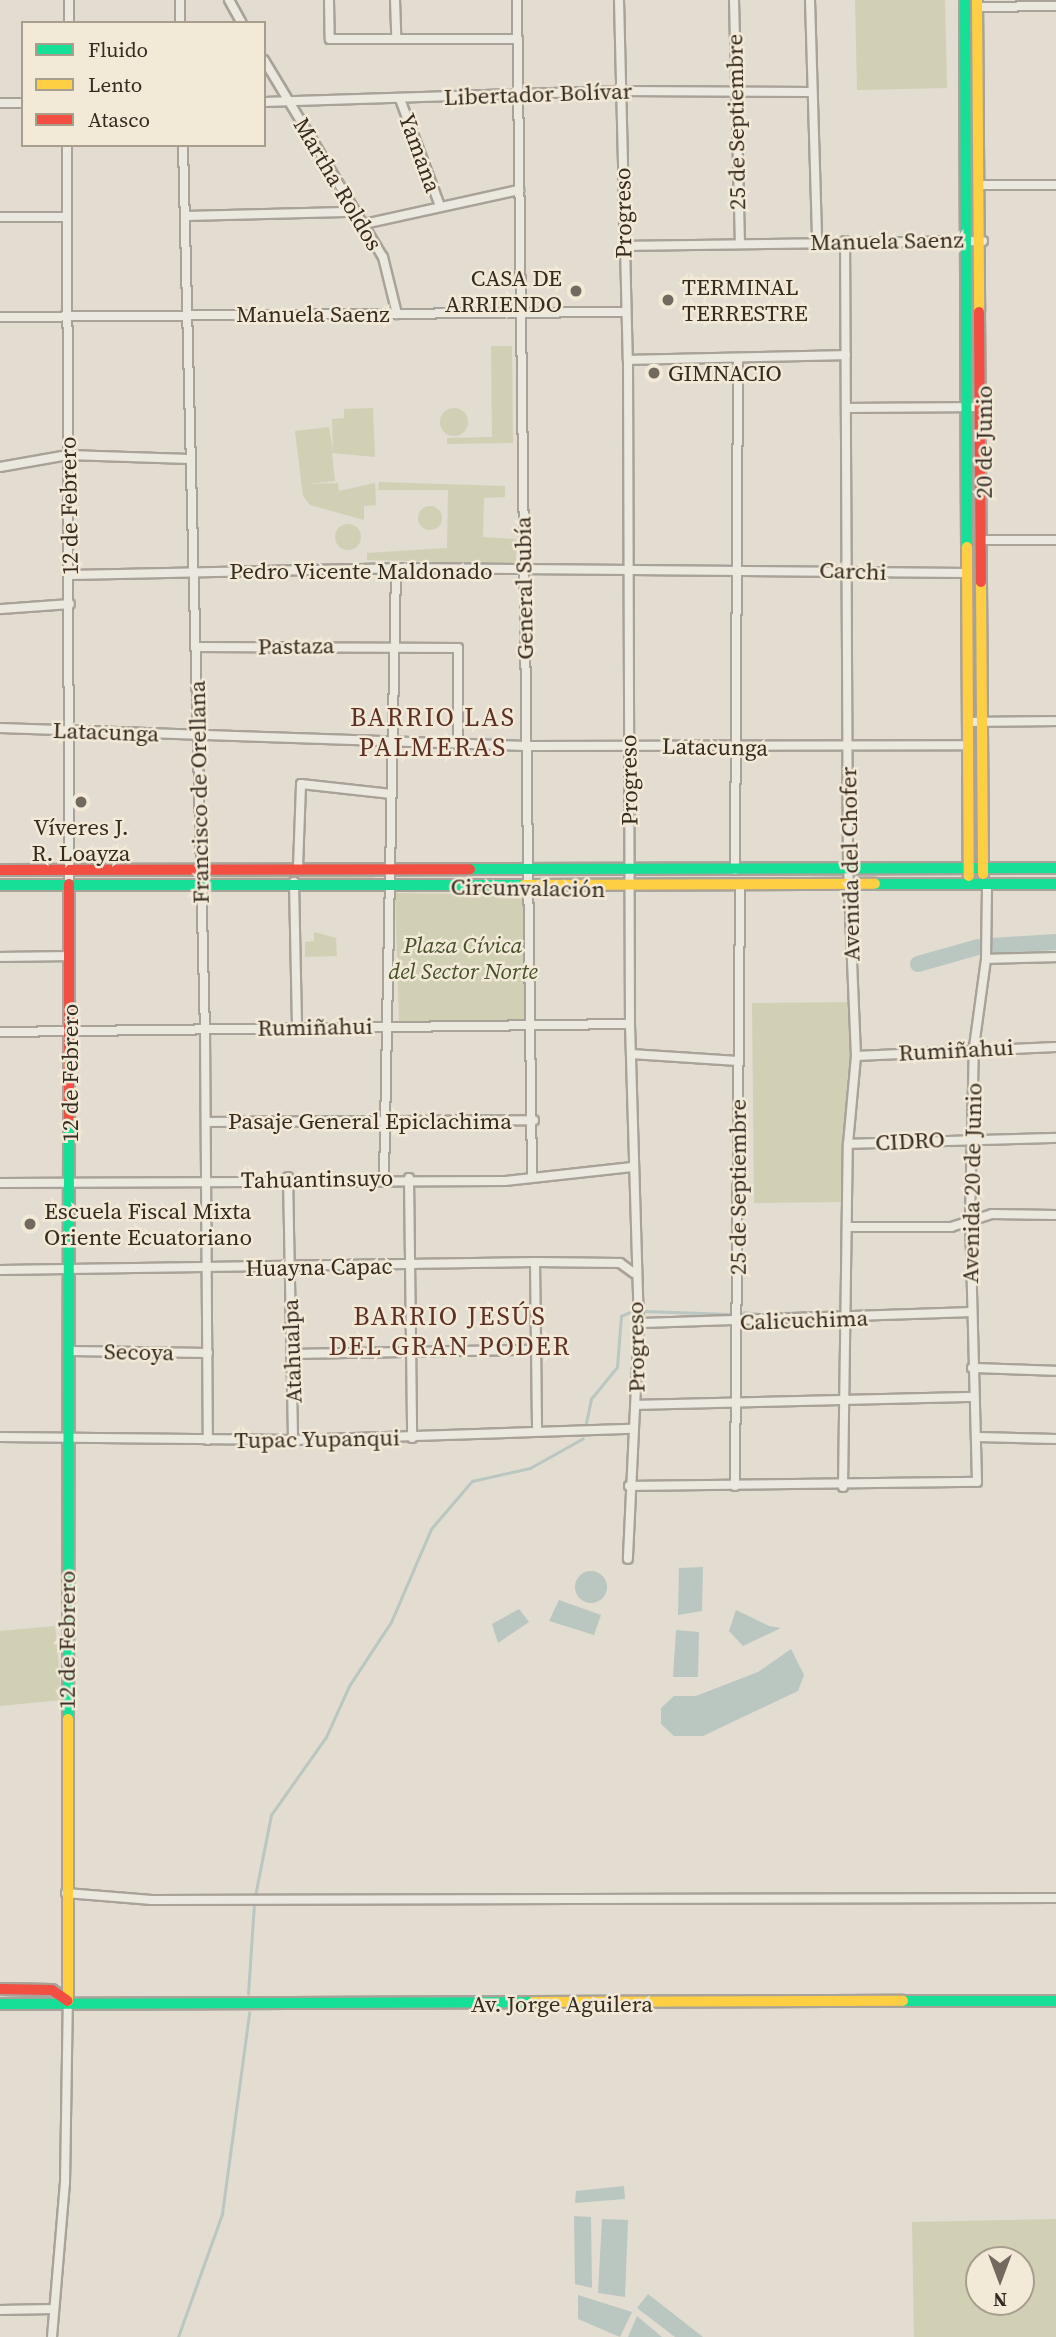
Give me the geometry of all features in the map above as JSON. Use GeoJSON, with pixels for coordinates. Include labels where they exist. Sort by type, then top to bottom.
{"type":"FeatureCollection","features":[{"type":"Feature","properties":{"kind":"street"},"geometry":{"type":"LineString","coordinates":[[69,0],[69,21]]}},
{"type":"Feature","properties":{"kind":"street"},"geometry":{"type":"LineString","coordinates":[[180,0],[180,21]]}},
{"type":"Feature","properties":{"kind":"street"},"geometry":{"type":"LineString","coordinates":[[229,0],[241,21]]}},
{"type":"Feature","properties":{"kind":"street"},"geometry":{"type":"LineString","coordinates":[[329,0],[330,39],[518,39]]}},
{"type":"Feature","properties":{"kind":"street"},"geometry":{"type":"LineString","coordinates":[[395,0],[396,37]]}},
{"type":"Feature","properties":{"kind":"street","name":"General Subía"},"geometry":{"type":"LineString","coordinates":[[517,0],[526,746],[534,1120],[532,1175]]}},
{"type":"Feature","properties":{"kind":"street","name":"Progreso"},"geometry":{"type":"LineString","coordinates":[[619,0],[628,360],[626,570],[631,871],[629,1024],[634,1273],[639,1323],[629,1486],[628,1559]]}},
{"type":"Feature","properties":{"kind":"street","name":"25 de Septiembre"},"geometry":{"type":"LineString","coordinates":[[734,0],[733,90],[740,243]]}},
{"type":"Feature","properties":{"kind":"street"},"geometry":{"type":"LineString","coordinates":[[810,0],[817,242]]}},
{"type":"Feature","properties":{"kind":"street","name":"20 de Junio"},"geometry":{"type":"LineString","coordinates":[[965,0],[968,884]]}},
{"type":"Feature","properties":{"kind":"street"},"geometry":{"type":"LineString","coordinates":[[977,3],[1056,6]]}},
{"type":"Feature","properties":{"kind":"street","name":"20 de Junio"},"geometry":{"type":"LineString","coordinates":[[977,3],[983,185],[985,884]]}},
{"type":"Feature","properties":{"kind":"street","name":"Martha Roldos"},"geometry":{"type":"LineString","coordinates":[[266,64],[364,224],[391,275],[397,314]]}},
{"type":"Feature","properties":{"kind":"street","name":"Libertador Bolívar"},"geometry":{"type":"LineString","coordinates":[[266,102],[621,91],[811,92]]}},
{"type":"Feature","properties":{"kind":"street","name":"Yamana"},"geometry":{"type":"LineString","coordinates":[[400,99],[440,206]]}},
{"type":"Feature","properties":{"kind":"street"},"geometry":{"type":"LineString","coordinates":[[0,103],[21,103]]}},
{"type":"Feature","properties":{"kind":"street","name":"12 de Febrero"},"geometry":{"type":"LineString","coordinates":[[67,147],[70,575],[70,1439],[66,1893],[68,2001]]}},
{"type":"Feature","properties":{"kind":"street","name":"Francisco de Orellana"},"geometry":{"type":"LineString","coordinates":[[183,147],[190,315],[189,458],[205,1030],[205,1182],[209,1269],[208,1440]]}},
{"type":"Feature","properties":{"kind":"street"},"geometry":{"type":"LineString","coordinates":[[983,185],[1056,185]]}},
{"type":"Feature","properties":{"kind":"street"},"geometry":{"type":"LineString","coordinates":[[364,224],[519,190]]}},
{"type":"Feature","properties":{"kind":"street"},"geometry":{"type":"LineString","coordinates":[[186,216],[355,212]]}},
{"type":"Feature","properties":{"kind":"street"},"geometry":{"type":"LineString","coordinates":[[0,218],[67,217]]}},
{"type":"Feature","properties":{"kind":"street","name":"Avenida del Chofer"},"geometry":{"type":"LineString","coordinates":[[843,1488],[848,1144],[856,1056],[848,869],[845,241]]}},
{"type":"Feature","properties":{"kind":"street","name":"Manuela Saenz"},"geometry":{"type":"LineString","coordinates":[[624,246],[983,241]]}},
{"type":"Feature","properties":{"kind":"street","name":"Manuela Saenz"},"geometry":{"type":"LineString","coordinates":[[0,317],[625,312]]}},
{"type":"Feature","properties":{"kind":"street"},"geometry":{"type":"LineString","coordinates":[[628,360],[846,355]]}},
{"type":"Feature","properties":{"kind":"street"},"geometry":{"type":"LineString","coordinates":[[735,870],[739,748],[738,358]]}},
{"type":"Feature","properties":{"kind":"street"},"geometry":{"type":"LineString","coordinates":[[847,408],[984,407]]}},
{"type":"Feature","properties":{"kind":"street"},"geometry":{"type":"LineString","coordinates":[[0,467],[68,455],[189,458]]}},
{"type":"Feature","properties":{"kind":"street"},"geometry":{"type":"LineString","coordinates":[[984,540],[1056,540]]}},
{"type":"Feature","properties":{"kind":"street"},"geometry":{"type":"LineString","coordinates":[[968,558],[984,558]]}},
{"type":"Feature","properties":{"kind":"street"},"geometry":{"type":"LineString","coordinates":[[384,1178],[385,870],[393,740],[396,568]]}},
{"type":"Feature","properties":{"kind":"street","name":"Pedro Vicente Maldonado"},"geometry":{"type":"LineString","coordinates":[[70,575],[396,568],[737,569]]}},
{"type":"Feature","properties":{"kind":"street","name":"Carchi"},"geometry":{"type":"LineString","coordinates":[[737,569],[968,573]]}},
{"type":"Feature","properties":{"kind":"street"},"geometry":{"type":"LineString","coordinates":[[0,609],[70,604]]}},
{"type":"Feature","properties":{"kind":"street","name":"Pastaza"},"geometry":{"type":"LineString","coordinates":[[196,647],[396,645],[461,653],[458,743]]}},
{"type":"Feature","properties":{"kind":"street"},"geometry":{"type":"LineString","coordinates":[[969,722],[1056,721]]}},
{"type":"Feature","properties":{"kind":"street","name":"Latacunga"},"geometry":{"type":"LineString","coordinates":[[0,728],[526,746],[848,748],[969,745]]}},
{"type":"Feature","properties":{"kind":"street"},"geometry":{"type":"LineString","coordinates":[[298,867],[301,784],[391,794]]}},
{"type":"Feature","properties":{"kind":"street","name":"Circunvalación"},"geometry":{"type":"LineString","coordinates":[[0,870],[298,867],[530,872],[1056,868]]}},
{"type":"Feature","properties":{"kind":"street"},"geometry":{"type":"LineString","coordinates":[[294,882],[297,1027]]}},
{"type":"Feature","properties":{"kind":"street","name":"Circunvalación"},"geometry":{"type":"LineString","coordinates":[[0,885],[294,882],[631,889],[1056,884]]}},
{"type":"Feature","properties":{"kind":"street","name":"Avenida 20 de Junio"},"geometry":{"type":"LineString","coordinates":[[843,1488],[977,1482],[978,1437],[969,1312],[970,1218],[974,1047],[986,959],[985,884]]}},
{"type":"Feature","properties":{"kind":"street","name":"25 de Septiembre"},"geometry":{"type":"LineString","coordinates":[[735,1486],[739,1405],[736,1323],[740,887]]}},
{"type":"Feature","properties":{"kind":"street"},"geometry":{"type":"LineString","coordinates":[[0,957],[69,956]]}},
{"type":"Feature","properties":{"kind":"street"},"geometry":{"type":"LineString","coordinates":[[986,959],[1056,957]]}},
{"type":"Feature","properties":{"kind":"street","name":"Rumiñahui"},"geometry":{"type":"LineString","coordinates":[[0,1032],[70,1035],[297,1027],[629,1024]]}},
{"type":"Feature","properties":{"kind":"street","name":"Rumiñahui"},"geometry":{"type":"LineString","coordinates":[[856,1056],[974,1047],[1056,1047]]}},
{"type":"Feature","properties":{"kind":"street"},"geometry":{"type":"LineString","coordinates":[[631,1054],[738,1061]]}},
{"type":"Feature","properties":{"kind":"street","name":"Pasaje General Epiclachima"},"geometry":{"type":"LineString","coordinates":[[206,1122],[534,1120]]}},
{"type":"Feature","properties":{"kind":"street","name":"CIDRO"},"geometry":{"type":"LineString","coordinates":[[848,1144],[973,1138],[1056,1138]]}},
{"type":"Feature","properties":{"kind":"street","name":"Tahuantinsuyo"},"geometry":{"type":"LineString","coordinates":[[0,1183],[205,1182],[288,1177],[505,1181],[532,1175],[632,1167]]}},
{"type":"Feature","properties":{"kind":"street","name":"Atahualpa"},"geometry":{"type":"LineString","coordinates":[[288,1177],[293,1440]]}},
{"type":"Feature","properties":{"kind":"street"},"geometry":{"type":"LineString","coordinates":[[409,1178],[412,1438]]}},
{"type":"Feature","properties":{"kind":"street"},"geometry":{"type":"LineString","coordinates":[[847,1227],[951,1227],[970,1218],[1056,1215]]}},
{"type":"Feature","properties":{"kind":"street"},"geometry":{"type":"LineString","coordinates":[[634,1273],[620,1263],[635,1247]]}},
{"type":"Feature","properties":{"kind":"street"},"geometry":{"type":"LineString","coordinates":[[535,1262],[532,1350],[537,1427]]}},
{"type":"Feature","properties":{"kind":"street","name":"Huayna Capac"},"geometry":{"type":"LineString","coordinates":[[0,1270],[289,1269],[535,1262],[620,1263]]}},
{"type":"Feature","properties":{"kind":"street","name":"Calicuchima"},"geometry":{"type":"LineString","coordinates":[[639,1323],[736,1323],[969,1312]]}},
{"type":"Feature","properties":{"kind":"street"},"geometry":{"type":"LineString","coordinates":[[291,1354],[532,1350]]}},
{"type":"Feature","properties":{"kind":"street","name":"Secoya"},"geometry":{"type":"LineString","coordinates":[[70,1351],[208,1353]]}},
{"type":"Feature","properties":{"kind":"street"},"geometry":{"type":"LineString","coordinates":[[972,1368],[1056,1371]]}},
{"type":"Feature","properties":{"kind":"street"},"geometry":{"type":"LineString","coordinates":[[636,1405],[844,1404],[974,1397]]}},
{"type":"Feature","properties":{"kind":"street","name":"Tupac Yupanqui"},"geometry":{"type":"LineString","coordinates":[[0,1437],[293,1440],[412,1438],[537,1427],[632,1429]]}},
{"type":"Feature","properties":{"kind":"street"},"geometry":{"type":"LineString","coordinates":[[978,1437],[1056,1439]]}},
{"type":"Feature","properties":{"kind":"street"},"geometry":{"type":"LineString","coordinates":[[629,1486],[843,1488]]}},
{"type":"Feature","properties":{"kind":"street"},"geometry":{"type":"LineString","coordinates":[[66,1893],[152,1900],[1056,1898]]}},
{"type":"Feature","properties":{"kind":"street","name":"Av. Jorge Aguilera"},"geometry":{"type":"LineString","coordinates":[[0,1989],[52,1990],[68,2001]]}},
{"type":"Feature","properties":{"kind":"street"},"geometry":{"type":"LineString","coordinates":[[52,2337],[65,2183],[68,2001]]}},
{"type":"Feature","properties":{"kind":"street","name":"Av. Jorge Aguilera"},"geometry":{"type":"LineString","coordinates":[[0,2004],[68,2001],[1056,2001]]}},
{"type":"Feature","properties":{"kind":"street"},"geometry":{"type":"LineString","coordinates":[[0,2311],[53,2309]]}},
{"type":"Feature","properties":{"kind":"green space"},"geometry":{"type":"Polygon","coordinates":[[[855,0],[945,0],[947,88],[857,90],[855,0]]]}},
{"type":"Feature","properties":{"kind":"green space"},"geometry":{"type":"Polygon","coordinates":[[[491,346],[512,346],[513,443],[447,444],[447,438],[492,437],[491,346]]]}},
{"type":"Feature","properties":{"kind":"green space"},"geometry":{"type":"Polygon","coordinates":[[[373,408],[375,457],[332,453],[335,481],[308,484],[338,483],[339,491],[375,483],[376,505],[364,506],[364,520],[310,505],[303,496],[295,431],[329,427],[333,452],[332,419],[344,418],[344,409],[373,408]]]}},
{"type":"Feature","properties":{"kind":"green space"},"geometry":{"type":"Polygon","coordinates":[[[454,408],[464,412],[468,422],[464,432],[454,436],[444,432],[440,422],[444,412],[454,408]]]}},
{"type":"Feature","properties":{"kind":"green space"},"geometry":{"type":"Polygon","coordinates":[[[379,482],[505,486],[505,497],[484,498],[483,537],[516,539],[516,564],[367,560],[367,553],[447,548],[448,490],[378,490],[379,482]]]}},
{"type":"Feature","properties":{"kind":"green space"},"geometry":{"type":"Polygon","coordinates":[[[430,506],[439,509],[442,518],[439,527],[430,530],[421,527],[418,518],[421,509],[430,506]]]}},
{"type":"Feature","properties":{"kind":"green space"},"geometry":{"type":"Polygon","coordinates":[[[348,524],[357,528],[361,537],[357,546],[348,550],[339,546],[335,537],[339,528],[348,524]]]}},
{"type":"Feature","properties":{"kind":"green space"},"geometry":{"type":"Polygon","coordinates":[[[206,872],[374,877],[374,885],[208,881],[206,872]]]}},
{"type":"Feature","properties":{"kind":"green space","name":"Plaza Cívica del Sector Norte"},"geometry":{"type":"Polygon","coordinates":[[[395,893],[528,895],[531,1022],[399,1023],[395,893]]]}},
{"type":"Feature","properties":{"kind":"green space"},"geometry":{"type":"Polygon","coordinates":[[[314,932],[336,938],[337,956],[305,957],[305,942],[314,941],[314,932]]]}},
{"type":"Feature","properties":{"kind":"green space"},"geometry":{"type":"Polygon","coordinates":[[[852,1002],[854,1063],[847,1078],[842,1202],[754,1203],[752,1003],[852,1002]]]}},
{"type":"Feature","properties":{"kind":"green space"},"geometry":{"type":"Polygon","coordinates":[[[55,1626],[62,1700],[0,1706],[0,1631],[55,1626]]]}},
{"type":"Feature","properties":{"kind":"green space"},"geometry":{"type":"Polygon","coordinates":[[[1056,2219],[1056,2337],[914,2337],[912,2222],[1056,2219]]]}},
{"type":"Feature","properties":{"kind":"shaded area"},"geometry":{"type":"Polygon","coordinates":[[[703,1567],[702,1611],[678,1615],[679,1568],[703,1567]]]}},
{"type":"Feature","properties":{"kind":"shaded area"},"geometry":{"type":"Polygon","coordinates":[[[591,1571],[602,1576],[607,1587],[602,1598],[591,1603],[580,1598],[575,1587],[580,1576],[591,1571]]]}},
{"type":"Feature","properties":{"kind":"shaded area"},"geometry":{"type":"Polygon","coordinates":[[[559,1600],[601,1615],[594,1635],[549,1621],[559,1600]]]}},
{"type":"Feature","properties":{"kind":"shaded area"},"geometry":{"type":"Polygon","coordinates":[[[519,1609],[529,1622],[498,1643],[492,1624],[519,1609]]]}},
{"type":"Feature","properties":{"kind":"shaded area"},"geometry":{"type":"Polygon","coordinates":[[[736,1610],[769,1626],[781,1628],[743,1646],[729,1631],[736,1610]]]}},
{"type":"Feature","properties":{"kind":"shaded area"},"geometry":{"type":"Polygon","coordinates":[[[676,1630],[699,1632],[698,1677],[673,1677],[676,1630]]]}},
{"type":"Feature","properties":{"kind":"shaded area"},"geometry":{"type":"Polygon","coordinates":[[[791,1649],[804,1675],[798,1691],[703,1736],[674,1736],[661,1724],[661,1708],[674,1696],[696,1696],[758,1672],[791,1649]]]}},
{"type":"Feature","properties":{"kind":"shaded area"},"geometry":{"type":"Polygon","coordinates":[[[624,2186],[625,2199],[575,2203],[576,2191],[624,2186]]]}},
{"type":"Feature","properties":{"kind":"shaded area"},"geometry":{"type":"Polygon","coordinates":[[[574,2216],[591,2217],[592,2288],[575,2284],[574,2216]]]}},
{"type":"Feature","properties":{"kind":"shaded area"},"geometry":{"type":"Polygon","coordinates":[[[602,2219],[628,2220],[625,2297],[598,2293],[602,2219]]]}},
{"type":"Feature","properties":{"kind":"shaded area"},"geometry":{"type":"Polygon","coordinates":[[[648,2294],[703,2337],[675,2337],[637,2308],[648,2294]]]}},
{"type":"Feature","properties":{"kind":"shaded area"},"geometry":{"type":"Polygon","coordinates":[[[578,2295],[632,2312],[620,2337],[578,2319],[578,2295]]]}},
{"type":"Feature","properties":{"kind":"shaded area"},"geometry":{"type":"Polygon","coordinates":[[[637,2316],[662,2337],[628,2337],[637,2316]]]}},
{"type":"Feature","properties":{"kind":"waterway"},"geometry":{"type":"LineString","coordinates":[[992,946],[1056,942]]}},
{"type":"Feature","properties":{"kind":"waterway"},"geometry":{"type":"LineString","coordinates":[[918,964],[978,947]]}},
{"type":"Feature","properties":{"kind":"waterway"},"geometry":{"type":"LineString","coordinates":[[586,1423],[591,1399],[617,1367],[621,1316],[633,1311]]}},
{"type":"Feature","properties":{"kind":"waterway"},"geometry":{"type":"LineString","coordinates":[[644,1311],[730,1314]]}},
{"type":"Feature","properties":{"kind":"waterway"},"geometry":{"type":"LineString","coordinates":[[744,1312],[760,1314]]}},
{"type":"Feature","properties":{"kind":"waterway"},"geometry":{"type":"LineString","coordinates":[[776,1313],[838,1312]]}},
{"type":"Feature","properties":{"kind":"waterway"},"geometry":{"type":"LineString","coordinates":[[255,1896],[271,1815],[326,1737],[349,1686],[391,1622],[431,1529],[472,1481],[530,1468],[582,1439]]}},
{"type":"Feature","properties":{"kind":"waterway"},"geometry":{"type":"LineString","coordinates":[[248,1994],[254,1903]]}},
{"type":"Feature","properties":{"kind":"waterway"},"geometry":{"type":"LineString","coordinates":[[178,2337],[222,2214],[249,2013]]}},
{"type":"Feature","properties":{"kind":"traffic: fast"},"geometry":{"type":"LineString","coordinates":[[965,0],[967,547]]}},
{"type":"Feature","properties":{"kind":"traffic: fast"},"geometry":{"type":"LineString","coordinates":[[470,869],[1056,868]]}},
{"type":"Feature","properties":{"kind":"traffic: fast"},"geometry":{"type":"LineString","coordinates":[[875,884],[1056,884]]}},
{"type":"Feature","properties":{"kind":"traffic: fast"},"geometry":{"type":"LineString","coordinates":[[0,885],[524,885]]}},
{"type":"Feature","properties":{"kind":"traffic: fast"},"geometry":{"type":"LineString","coordinates":[[68,1719],[69,1117]]}},
{"type":"Feature","properties":{"kind":"traffic: fast"},"geometry":{"type":"LineString","coordinates":[[903,2001],[1056,2001]]}},
{"type":"Feature","properties":{"kind":"traffic: fast"},"geometry":{"type":"LineString","coordinates":[[0,2004],[533,2002]]}},
{"type":"Feature","properties":{"kind":"traffic: slow"},"geometry":{"type":"LineString","coordinates":[[977,0],[979,312]]}},
{"type":"Feature","properties":{"kind":"traffic: slow"},"geometry":{"type":"LineString","coordinates":[[967,547],[969,876]]}},
{"type":"Feature","properties":{"kind":"traffic: slow"},"geometry":{"type":"LineString","coordinates":[[981,582],[983,874]]}},
{"type":"Feature","properties":{"kind":"traffic: slow"},"geometry":{"type":"LineString","coordinates":[[524,885],[875,884]]}},
{"type":"Feature","properties":{"kind":"traffic: slow"},"geometry":{"type":"LineString","coordinates":[[68,1719],[68,2001]]}},
{"type":"Feature","properties":{"kind":"traffic: slow"},"geometry":{"type":"LineString","coordinates":[[533,2002],[903,2001]]}},
{"type":"Feature","properties":{"kind":"traffic: jam"},"geometry":{"type":"LineString","coordinates":[[979,312],[981,582]]}},
{"type":"Feature","properties":{"kind":"traffic: jam"},"geometry":{"type":"LineString","coordinates":[[0,870],[470,869]]}},
{"type":"Feature","properties":{"kind":"traffic: jam"},"geometry":{"type":"LineString","coordinates":[[69,884],[69,1117]]}},
{"type":"Feature","properties":{"kind":"traffic: jam"},"geometry":{"type":"LineString","coordinates":[[0,1989],[52,1990],[68,2001]]}},
{"type":"Feature","properties":{"kind":"place","name":"CASA DE ARRIENDO"},"geometry":{"type":"Point","coordinates":[576,291]}},
{"type":"Feature","properties":{"kind":"place","name":"TERMINAL TERRESTRE"},"geometry":{"type":"Point","coordinates":[668,300]}},
{"type":"Feature","properties":{"kind":"place","name":"GIMNACIO"},"geometry":{"type":"Point","coordinates":[654,373]}},
{"type":"Feature","properties":{"kind":"place","name":"Víveres J. R. Loayza"},"geometry":{"type":"Point","coordinates":[81,802]}},
{"type":"Feature","properties":{"kind":"place","name":"Escuela Fiscal Mixta Oriente Ecuatoriano"},"geometry":{"type":"Point","coordinates":[30,1224]}},
{"type":"Feature","properties":{"kind":"district","name":"BARRIO LAS PALMERAS"},"geometry":{"type":"Point","coordinates":[433,733]}},
{"type":"Feature","properties":{"kind":"district","name":"BARRIO JESÚS DEL GRAN PODER"},"geometry":{"type":"Point","coordinates":[450,1332]}}]}
